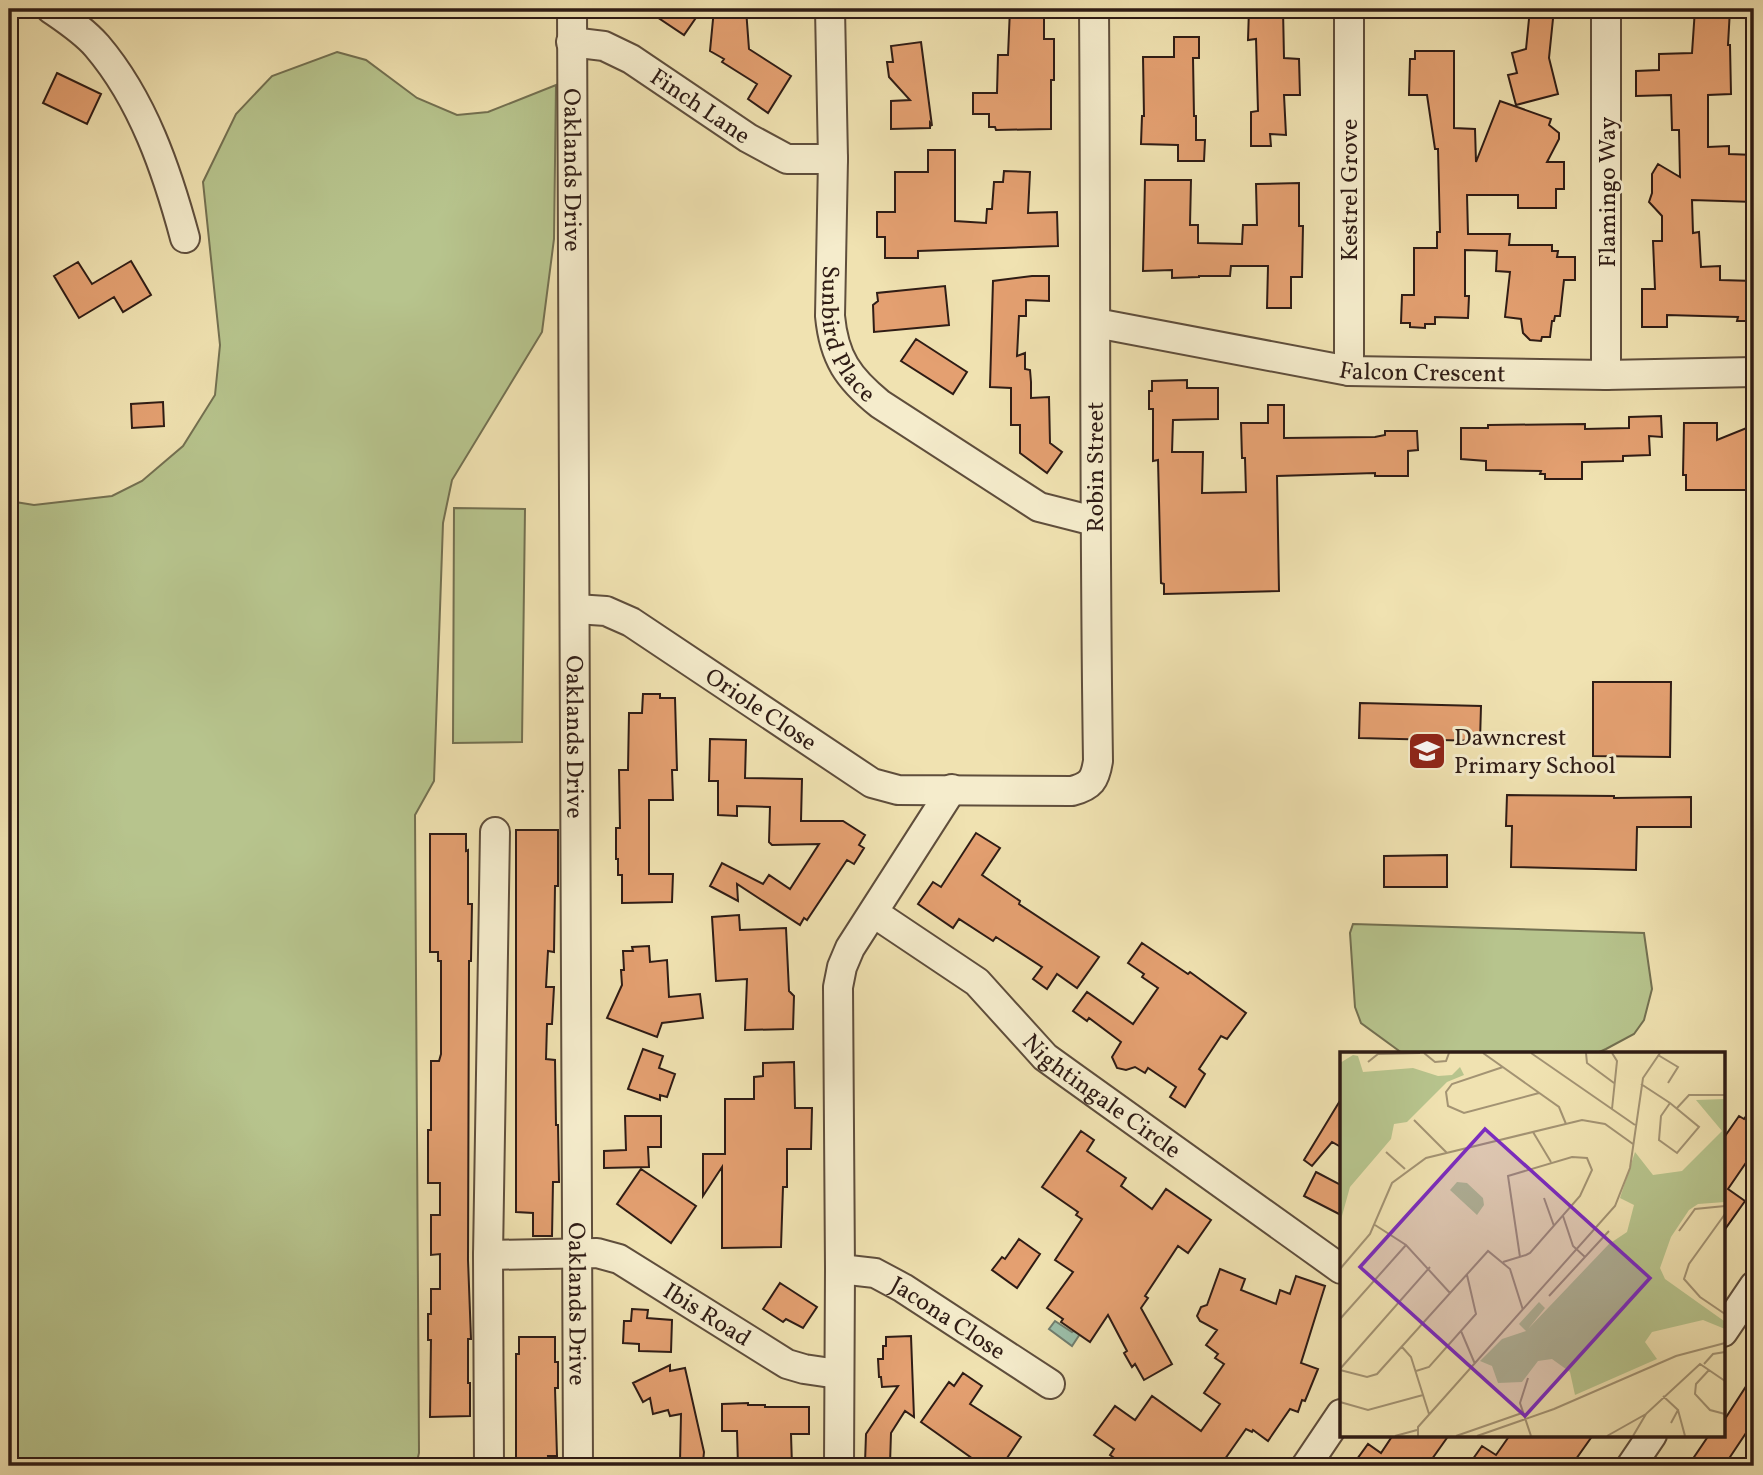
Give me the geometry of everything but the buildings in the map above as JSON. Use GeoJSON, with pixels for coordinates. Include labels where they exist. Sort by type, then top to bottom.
{"type":"FeatureCollection","features":[{"type":"Feature","properties":{"kind":"street"},"geometry":{"type":"LineString","coordinates":[[51,9],[97,46],[124,83],[158,150],[185,238]]}},
{"type":"Feature","properties":{"kind":"street","name":"Oaklands Drive"},"geometry":{"type":"LineString","coordinates":[[572,9],[578,1466]]}},
{"type":"Feature","properties":{"kind":"street","name":"Sunbird Place"},"geometry":{"type":"LineString","coordinates":[[830,9],[833,159],[830,316],[832,342],[844,366],[863,390],[880,404],[1039,507],[1094,521]]}},
{"type":"Feature","properties":{"kind":"street","name":"Robin Street"},"geometry":{"type":"LineString","coordinates":[[952,789],[1072,791],[1087,787],[1095,778],[1098,761],[1094,521],[1094,9]]}},
{"type":"Feature","properties":{"kind":"street","name":"Kestrel Grove"},"geometry":{"type":"LineString","coordinates":[[1349,9],[1349,371]]}},
{"type":"Feature","properties":{"kind":"street","name":"Flamingo Way"},"geometry":{"type":"LineString","coordinates":[[1606,9],[1606,375]]}},
{"type":"Feature","properties":{"kind":"street","name":"Finch Lane"},"geometry":{"type":"LineString","coordinates":[[571,42],[604,46],[631,59],[748,138],[788,159],[833,159]]}},
{"type":"Feature","properties":{"kind":"street","name":"Falcon Crescent"},"geometry":{"type":"LineString","coordinates":[[1096,323],[1349,371],[1606,375],[1754,372]]}},
{"type":"Feature","properties":{"kind":"street","name":"Oriole Close"},"geometry":{"type":"LineString","coordinates":[[576,609],[606,611],[631,622],[872,783],[898,790],[952,789]]}},
{"type":"Feature","properties":{"kind":"street"},"geometry":{"type":"LineString","coordinates":[[839,1466],[841,1269],[838,988],[842,967],[850,948],[952,789]]}},
{"type":"Feature","properties":{"kind":"street"},"geometry":{"type":"LineString","coordinates":[[489,1466],[488,1255],[495,832]]}},
{"type":"Feature","properties":{"kind":"street","name":"Nightingale Circle"},"geometry":{"type":"LineString","coordinates":[[874,914],[977,982],[1045,1057],[1340,1268]]}},
{"type":"Feature","properties":{"kind":"street","name":"Ibis Road"},"geometry":{"type":"LineString","coordinates":[[488,1255],[597,1253],[619,1259],[787,1364],[838,1374]]}},
{"type":"Feature","properties":{"kind":"street","name":"Jacona Close"},"geometry":{"type":"LineString","coordinates":[[841,1269],[875,1273],[903,1288],[1049,1384]]}},
{"type":"Feature","properties":{"kind":"street"},"geometry":{"type":"LineString","coordinates":[[1724,1331],[1754,1286]]}},
{"type":"Feature","properties":{"kind":"street"},"geometry":{"type":"LineString","coordinates":[[1306,1466],[1340,1415]]}},
{"type":"Feature","properties":{"kind":"street"},"geometry":{"type":"LineString","coordinates":[[1631,1466],[1651,1436]]}},
{"type":"Feature","properties":{"kind":"green space"},"geometry":{"type":"Polygon","coordinates":[[[337,52],[366,60],[417,98],[457,115],[488,112],[556,85],[554,239],[542,332],[452,480],[443,523],[434,781],[415,815],[419,1453],[416,1466],[9,1466],[9,501],[34,505],[112,496],[142,481],[183,446],[215,395],[220,345],[203,182],[236,114],[272,76],[337,52]]]}},
{"type":"Feature","properties":{"kind":"green space"},"geometry":{"type":"Polygon","coordinates":[[[454,508],[525,509],[522,742],[453,743],[454,508]]]}},
{"type":"Feature","properties":{"kind":"green space"},"geometry":{"type":"Polygon","coordinates":[[[1353,924],[1644,933],[1652,989],[1644,1020],[1634,1034],[1599,1052],[1401,1052],[1361,1023],[1355,1007],[1350,933],[1353,924]]]}},
{"type":"Feature","properties":{"kind":"shaded area"},"geometry":{"type":"Polygon","coordinates":[[[1055,1321],[1080,1334],[1072,1346],[1049,1329],[1055,1321]]]}},
{"type":"Feature","properties":{"kind":"place","name":"Dawncrest Primary School"},"geometry":{"type":"Point","coordinates":[1427,751]}}]}
